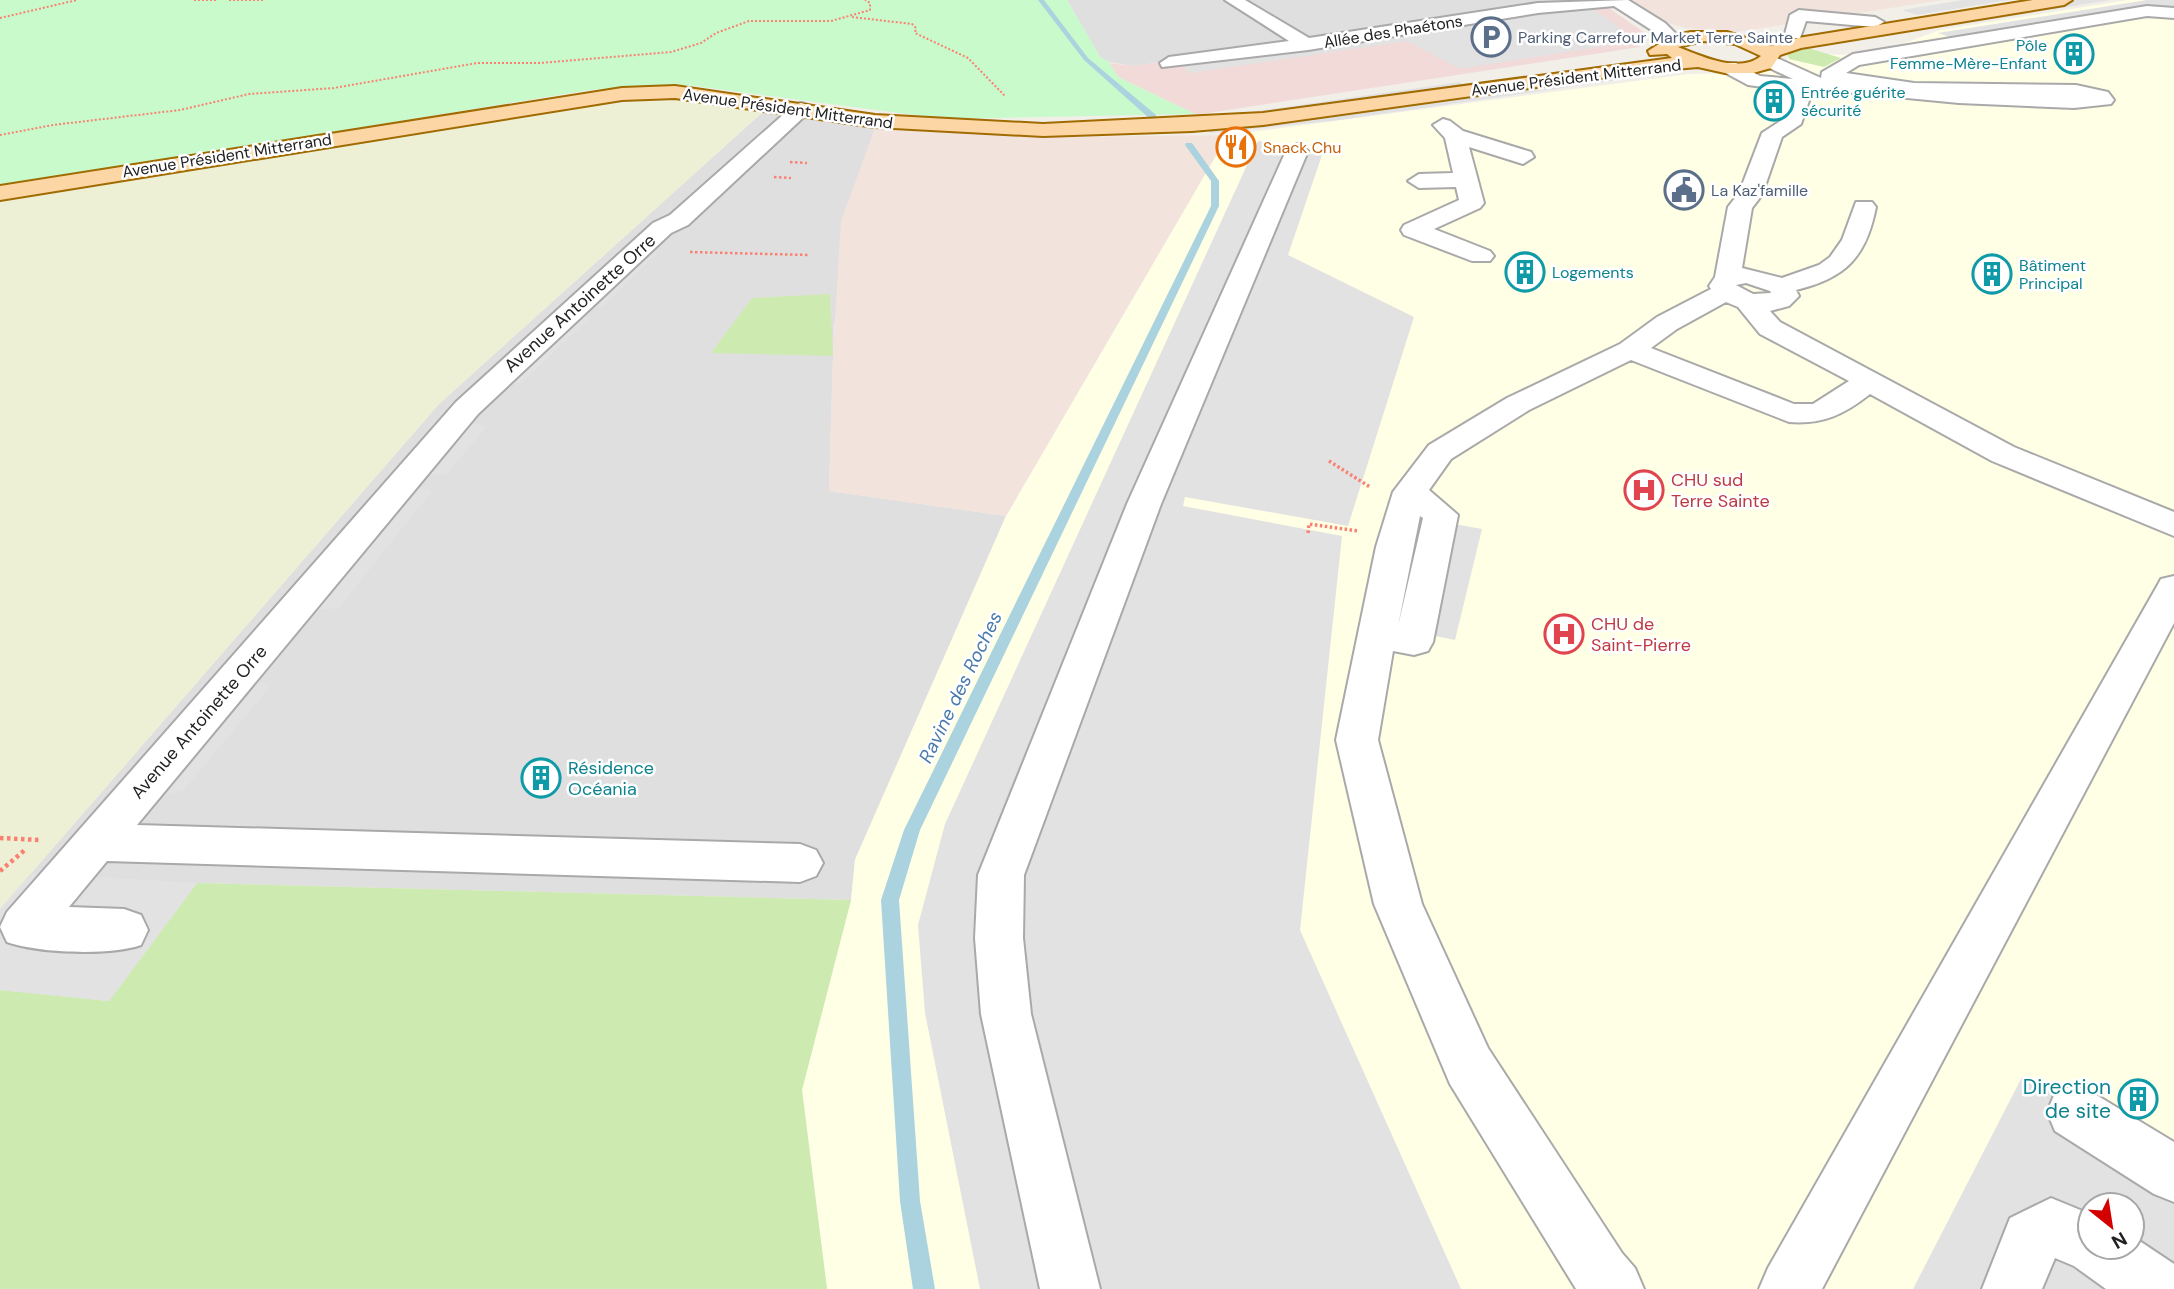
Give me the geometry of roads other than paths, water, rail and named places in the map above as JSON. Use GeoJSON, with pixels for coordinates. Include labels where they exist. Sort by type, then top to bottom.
{"type":"FeatureCollection","features":[{"type":"Feature","properties":{"kind":"main road"},"geometry":{"type":"LineString","coordinates":[[1734,40],[1794,34],[2009,0]]}},
{"type":"Feature","properties":{"kind":"main road"},"geometry":{"type":"LineString","coordinates":[[1673,44],[1683,57],[1697,62],[1729,67],[1755,67],[1798,43],[2064,0]]}},
{"type":"Feature","properties":{"kind":"main road","name":"Avenue Président Mitterrand"},"geometry":{"type":"LineString","coordinates":[[1456,92],[1634,58],[1703,37],[1734,40]]}},
{"type":"Feature","properties":{"kind":"main road"},"geometry":{"type":"LineString","coordinates":[[1734,40],[1769,57]]}},
{"type":"Feature","properties":{"kind":"main road","name":"Avenue Président Mitterrand"},"geometry":{"type":"LineString","coordinates":[[0,193],[622,94],[675,92],[875,121],[949,128],[1043,130],[1192,125],[1264,119],[1651,65],[1697,62]]}},
{"type":"Feature","properties":{"kind":"street"},"geometry":{"type":"LineString","coordinates":[[1233,0],[1308,45]]}},
{"type":"Feature","properties":{"kind":"street"},"geometry":{"type":"LineString","coordinates":[[1616,1],[1659,26],[1703,37]]}},
{"type":"Feature","properties":{"kind":"street","name":"Allée des Phaétons"},"geometry":{"type":"LineString","coordinates":[[1169,63],[1308,45],[1538,8],[1616,1]]}},
{"type":"Feature","properties":{"kind":"street"},"geometry":{"type":"LineString","coordinates":[[1729,67],[1755,81],[1789,87],[1813,81],[1853,61],[2147,11],[2174,13]]}},
{"type":"Feature","properties":{"kind":"street"},"geometry":{"type":"LineString","coordinates":[[1794,34],[1793,13],[1875,22]]}},
{"type":"Feature","properties":{"kind":"street"},"geometry":{"type":"LineString","coordinates":[[1659,26],[1673,44]]}},
{"type":"Feature","properties":{"kind":"street"},"geometry":{"type":"LineString","coordinates":[[1769,57],[1813,81],[1959,97],[2074,102],[2104,100],[2101,96],[2076,91],[1914,89],[1813,81]]}},
{"type":"Feature","properties":{"kind":"street"},"geometry":{"type":"LineString","coordinates":[[1755,81],[1762,93],[1756,111],[1773,133]]}},
{"type":"Feature","properties":{"kind":"street"},"geometry":{"type":"LineString","coordinates":[[1813,81],[1791,124],[1773,133],[1750,195],[1740,207],[1734,289],[1770,328],[1834,360],[2003,454],[2174,525]]}},
{"type":"Feature","properties":{"kind":"street","name":"Avenue Antoinette Orre"},"geometry":{"type":"LineString","coordinates":[[124,930],[24,927],[467,408],[662,228],[679,220],[779,126],[801,109]]}},
{"type":"Feature","properties":{"kind":"street"},"geometry":{"type":"LineString","coordinates":[[1481,256],[1413,230],[1472,203],[1449,130],[1523,157]]}},
{"type":"Feature","properties":{"kind":"street"},"geometry":{"type":"LineString","coordinates":[[1070,1289],[1006,1014],[999,938],[1001,875],[1144,504],[1297,151]]}},
{"type":"Feature","properties":{"kind":"street"},"geometry":{"type":"LineString","coordinates":[[1458,210],[1420,190],[1466,180]]}},
{"type":"Feature","properties":{"kind":"street"},"geometry":{"type":"LineString","coordinates":[[1750,195],[1754,240],[1778,289],[1834,360]]}},
{"type":"Feature","properties":{"kind":"street"},"geometry":{"type":"LineString","coordinates":[[1614,1289],[1601,1274],[1469,1066],[1398,904],[1357,740],[1377,635],[1414,642],[1441,515],[1410,492],[1440,452],[1518,404],[1630,350],[1667,323],[1734,289],[1778,289],[1809,280],[1834,267],[1859,238],[1864,207]]}},
{"type":"Feature","properties":{"kind":"street"},"geometry":{"type":"LineString","coordinates":[[1630,350],[1789,413],[1807,416],[1823,413],[1870,380]]}},
{"type":"Feature","properties":{"kind":"street"},"geometry":{"type":"LineString","coordinates":[[1789,1289],[2159,644],[2174,588]]}},
{"type":"Feature","properties":{"kind":"street"},"geometry":{"type":"LineString","coordinates":[[96,842],[800,863]]}},
{"type":"Feature","properties":{"kind":"street"},"geometry":{"type":"LineString","coordinates":[[2074,1112],[2174,1174]]}},
{"type":"Feature","properties":{"kind":"street"},"geometry":{"type":"LineString","coordinates":[[2012,1289],[2031,1239],[2051,1227],[2076,1237]]}},
{"type":"Feature","properties":{"kind":"street"},"geometry":{"type":"LineString","coordinates":[[2117,1261],[2159,1289]]}},
{"type":"Feature","properties":{"kind":"waterway","name":"Ravine des Roches"},"geometry":{"type":"LineString","coordinates":[[1041,0],[1086,59],[1153,117]]}},
{"type":"Feature","properties":{"kind":"waterway","name":"Ravine des Roches"},"geometry":{"type":"LineString","coordinates":[[924,1289],[910,1201],[890,900],[912,830],[1215,206],[1215,181],[1189,145]]}},
{"type":"Feature","properties":{"kind":"place","name":"Parking Carrefour Market Terre Sainte"},"geometry":{"type":"Point","coordinates":[1491,37]}},
{"type":"Feature","properties":{"kind":"place","name":"Pôle Femme-Mère-Enfant"},"geometry":{"type":"Point","coordinates":[2074,54]}},
{"type":"Feature","properties":{"kind":"place","name":"Entrée guérite sécurité"},"geometry":{"type":"Point","coordinates":[1774,101]}},
{"type":"Feature","properties":{"kind":"place","name":"Snack Chu"},"geometry":{"type":"Point","coordinates":[1236,147]}},
{"type":"Feature","properties":{"kind":"place","name":"La Kaz'famille"},"geometry":{"type":"Point","coordinates":[1684,190]}},
{"type":"Feature","properties":{"kind":"place","name":"Logements"},"geometry":{"type":"Point","coordinates":[1525,272]}},
{"type":"Feature","properties":{"kind":"place","name":"Bâtiment Principal"},"geometry":{"type":"Point","coordinates":[1992,274]}},
{"type":"Feature","properties":{"kind":"place","name":"CHU sud Terre Sainte"},"geometry":{"type":"Point","coordinates":[1644,490]}},
{"type":"Feature","properties":{"kind":"place","name":"CHU de Saint-Pierre"},"geometry":{"type":"Point","coordinates":[1564,634]}},
{"type":"Feature","properties":{"kind":"place","name":"Résidence Océania"},"geometry":{"type":"Point","coordinates":[541,778]}},
{"type":"Feature","properties":{"kind":"place","name":"Direction de site"},"geometry":{"type":"Point","coordinates":[2138,1099]}}]}
